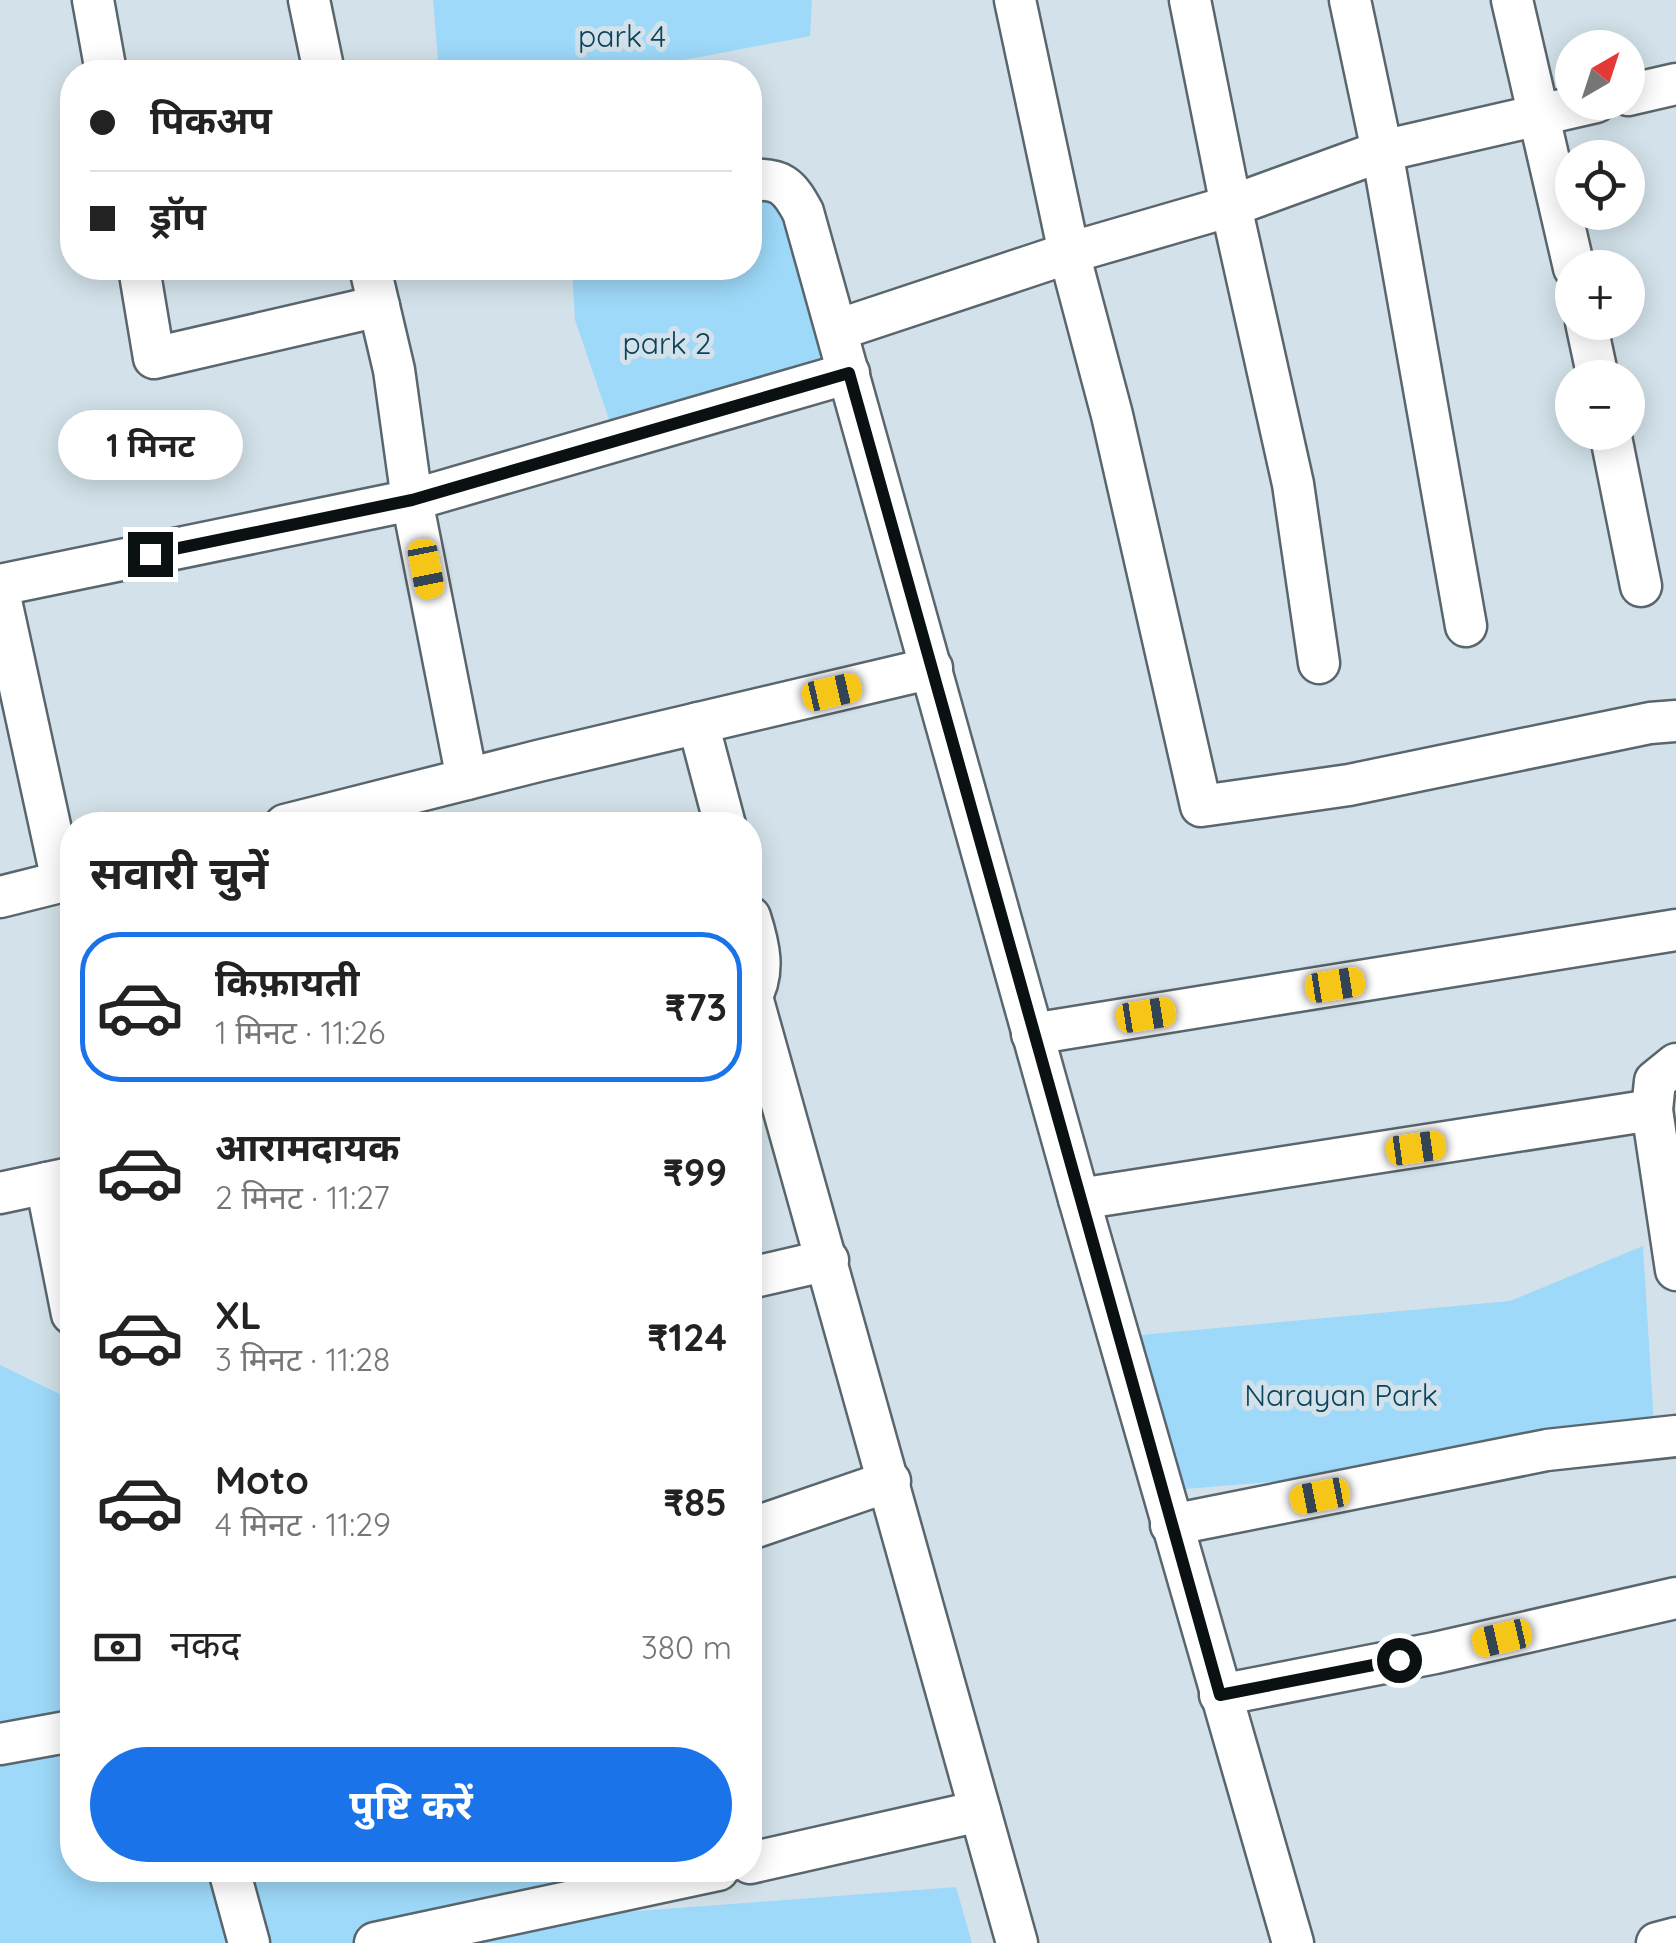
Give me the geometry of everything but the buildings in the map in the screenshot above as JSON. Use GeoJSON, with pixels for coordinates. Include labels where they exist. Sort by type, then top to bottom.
{"type":"FeatureCollection","features":[{"type":"Feature","properties":{"kind":"street"},"geometry":{"type":"LineString","coordinates":[[93,0],[104,60]]}},
{"type":"Feature","properties":{"kind":"street"},"geometry":{"type":"LineString","coordinates":[[308,0],[321,60]]}},
{"type":"Feature","properties":{"kind":"street"},"geometry":{"type":"LineString","coordinates":[[1015,0],[1068,253],[1112,414],[1201,806],[1349,785],[1650,723],[1676,721]]}},
{"type":"Feature","properties":{"kind":"street"},"geometry":{"type":"LineString","coordinates":[[1190,0],[1231,206],[1294,484],[1319,663]]}},
{"type":"Feature","properties":{"kind":"street"},"geometry":{"type":"LineString","coordinates":[[1350,0],[1382,151],[1466,626]]}},
{"type":"Feature","properties":{"kind":"street"},"geometry":{"type":"LineString","coordinates":[[1512,0],[1570,250]]}},
{"type":"Feature","properties":{"kind":"street"},"geometry":{"type":"LineString","coordinates":[[1645,91],[1676,84]]}},
{"type":"Feature","properties":{"kind":"street"},"geometry":{"type":"LineString","coordinates":[[837,330],[1068,253],[1231,206],[1382,151],[1555,112]]}},
{"type":"Feature","properties":{"kind":"street"},"geometry":{"type":"LineString","coordinates":[[762,179],[790,188],[803,212],[1032,1034],[1293,1943]]}},
{"type":"Feature","properties":{"kind":"street"},"geometry":{"type":"LineString","coordinates":[[141,280],[154,358],[379,306]]}},
{"type":"Feature","properties":{"kind":"street"},"geometry":{"type":"LineString","coordinates":[[373,280],[394,370],[412,500],[468,779]]}},
{"type":"Feature","properties":{"kind":"street"},"geometry":{"type":"LineString","coordinates":[[0,585],[412,500],[849,373]]}},
{"type":"Feature","properties":{"kind":"street"},"geometry":{"type":"LineString","coordinates":[[1614,450],[1641,586]]}},
{"type":"Feature","properties":{"kind":"street"},"geometry":{"type":"LineString","coordinates":[[0,596],[60,847]]}},
{"type":"Feature","properties":{"kind":"street"},"geometry":{"type":"LineString","coordinates":[[347,812],[468,779],[932,668]]}},
{"type":"Feature","properties":{"kind":"street"},"geometry":{"type":"LineString","coordinates":[[698,723],[722,812]]}},
{"type":"Feature","properties":{"kind":"street"},"geometry":{"type":"LineString","coordinates":[[0,897],[60,882]]}},
{"type":"Feature","properties":{"kind":"street"},"geometry":{"type":"LineString","coordinates":[[1032,1034],[1676,930]]}},
{"type":"Feature","properties":{"kind":"street"},"geometry":{"type":"LineString","coordinates":[[762,1035],[1017,1943]]}},
{"type":"Feature","properties":{"kind":"street"},"geometry":{"type":"LineString","coordinates":[[1676,1064],[1655,1081],[1652,1110],[1676,1270]]}},
{"type":"Feature","properties":{"kind":"street"},"geometry":{"type":"LineString","coordinates":[[1079,1198],[1652,1110]]}},
{"type":"Feature","properties":{"kind":"street"},"geometry":{"type":"LineString","coordinates":[[0,1192],[60,1180]]}},
{"type":"Feature","properties":{"kind":"street"},"geometry":{"type":"LineString","coordinates":[[762,1275],[828,1260]]}},
{"type":"Feature","properties":{"kind":"street"},"geometry":{"type":"LineString","coordinates":[[1171,1525],[1548,1450],[1676,1436]]}},
{"type":"Feature","properties":{"kind":"street"},"geometry":{"type":"LineString","coordinates":[[762,1526],[890,1481]]}},
{"type":"Feature","properties":{"kind":"street"},"geometry":{"type":"LineString","coordinates":[[1220,1695],[1435,1653],[1676,1598]]}},
{"type":"Feature","properties":{"kind":"street"},"geometry":{"type":"LineString","coordinates":[[0,1744],[60,1733]]}},
{"type":"Feature","properties":{"kind":"street"},"geometry":{"type":"LineString","coordinates":[[762,1860],[980,1811]]}},
{"type":"Feature","properties":{"kind":"street"},"geometry":{"type":"LineString","coordinates":[[232,1882],[249,1943]]}},
{"type":"Feature","properties":{"kind":"street"},"geometry":{"type":"LineString","coordinates":[[375,1943],[662,1882]]}},
{"type":"Feature","properties":{"kind":"street"},"geometry":{"type":"LineString","coordinates":[[1657,1943],[1676,1938]]}},
{"type":"Feature","properties":{"kind":"green space","name":"park 4"},"geometry":{"type":"Polygon","coordinates":[[[433,0],[812,0],[810,36],[684,60],[438,60],[433,0]]]}},
{"type":"Feature","properties":{"kind":"green space","name":"park 2"},"geometry":{"type":"Polygon","coordinates":[[[779,185],[810,290],[830,400],[611,425],[575,320],[573,280],[762,280],[762,189],[779,185]]]}},
{"type":"Feature","properties":{"kind":"green space","name":"Narayan Park"},"geometry":{"type":"Polygon","coordinates":[[[1643,1246],[1654,1426],[1386,1472],[1162,1491],[1130,1336],[1510,1301],[1643,1246]]]}},
{"type":"Feature","properties":{"kind":"green space"},"geometry":{"type":"Polygon","coordinates":[[[0,1365],[60,1394],[60,1882],[567,1882],[572,1916],[956,1887],[972,1943],[0,1943],[0,1365]]]}},
{"type":"Feature","properties":{"kind":"route"},"geometry":{"type":"LineString","coordinates":[[150,554],[412,500],[849,373],[1220,1695],[1399,1660]]}}]}
